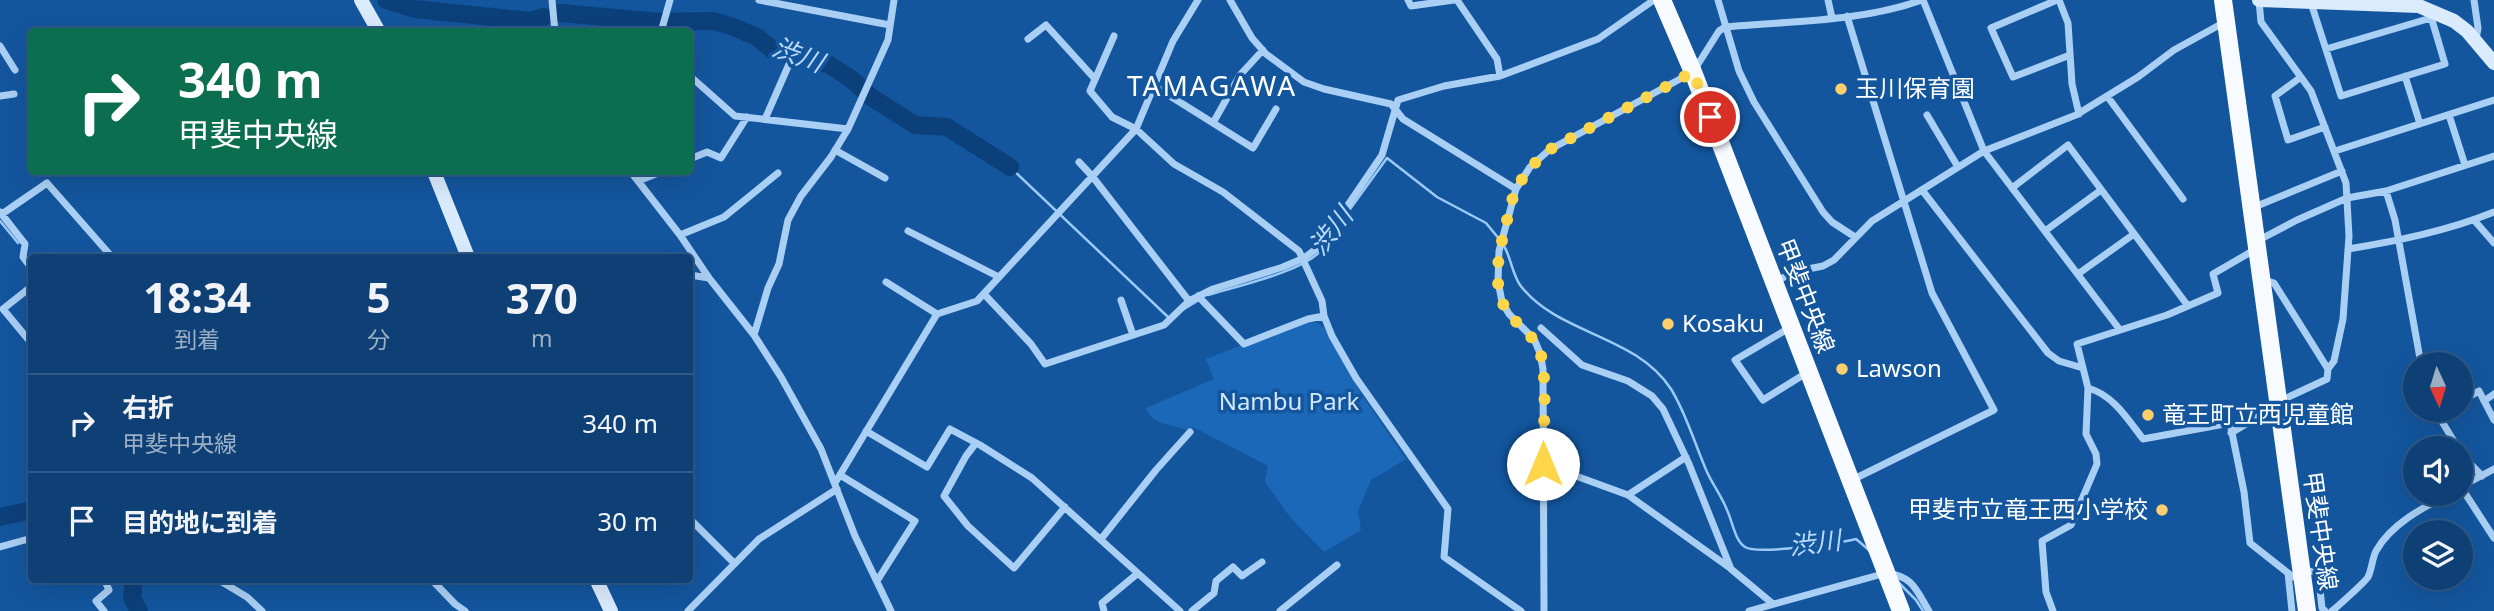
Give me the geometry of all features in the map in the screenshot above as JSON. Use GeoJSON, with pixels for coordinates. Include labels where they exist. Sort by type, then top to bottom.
{"type":"FeatureCollection","features":[{"type":"Feature","properties":{"kind":"main road","name":"甲斐中央線"},"geometry":{"type":"LineString","coordinates":[[1662,0],[1693,72],[1901,611]]}},
{"type":"Feature","properties":{"kind":"main road","name":"甲斐中央線"},"geometry":{"type":"LineString","coordinates":[[2223,0],[2278,404],[2297,574],[2307,611]]}},
{"type":"Feature","properties":{"kind":"street"},"geometry":{"type":"LineString","coordinates":[[361,0],[377,28]]}},
{"type":"Feature","properties":{"kind":"street"},"geometry":{"type":"LineString","coordinates":[[552,0],[555,28]]}},
{"type":"Feature","properties":{"kind":"street"},"geometry":{"type":"LineString","coordinates":[[663,28],[670,0]]}},
{"type":"Feature","properties":{"kind":"street"},"geometry":{"type":"LineString","coordinates":[[759,0],[890,26]]}},
{"type":"Feature","properties":{"kind":"street"},"geometry":{"type":"LineString","coordinates":[[754,335],[768,288],[779,264],[788,220],[801,196],[848,128],[888,40],[894,0]]}},
{"type":"Feature","properties":{"kind":"street"},"geometry":{"type":"LineString","coordinates":[[688,611],[733,562],[776,526],[836,486],[840,475],[937,314],[977,301],[1136,129],[1173,41],[1199,0]]}},
{"type":"Feature","properties":{"kind":"street"},"geometry":{"type":"LineString","coordinates":[[1230,0],[1252,38],[1304,82],[1324,89],[1383,101],[1394,107],[1403,119],[1516,189]]}},
{"type":"Feature","properties":{"kind":"street"},"geometry":{"type":"LineString","coordinates":[[1408,0],[1411,6],[1455,0],[1497,59],[1500,76]]}},
{"type":"Feature","properties":{"kind":"street"},"geometry":{"type":"LineString","coordinates":[[984,294],[1031,344],[1045,364],[1164,325],[1198,296],[1304,258],[1320,246],[1382,155],[1398,100],[1444,86],[1500,76],[1598,39],[1654,0]]}},
{"type":"Feature","properties":{"kind":"street"},"geometry":{"type":"LineString","coordinates":[[1718,0],[1740,71],[1754,102],[1823,212],[1832,222],[1856,237]]}},
{"type":"Feature","properties":{"kind":"street"},"geometry":{"type":"LineString","coordinates":[[1828,0],[1832,18]]}},
{"type":"Feature","properties":{"kind":"street"},"geometry":{"type":"LineString","coordinates":[[1544,611],[1540,353],[1534,339],[1509,314],[1498,281],[1499,251],[1516,189],[1530,167],[1549,150],[1693,72],[1719,31],[1725,27],[1847,16],[1923,0],[1984,151],[2120,330]]}},
{"type":"Feature","properties":{"kind":"street"},"geometry":{"type":"LineString","coordinates":[[2070,55],[2013,77],[1991,29],[2058,0],[2067,23],[2070,55],[2071,84],[2079,114]]}},
{"type":"Feature","properties":{"kind":"street"},"geometry":{"type":"LineString","coordinates":[[2231,433],[2278,404],[2327,379],[2328,369],[2334,361],[2343,319],[2348,250],[2346,183],[2335,151],[2311,91],[2261,22],[2259,0],[2406,4],[2454,21],[2476,40],[2494,63]]}},
{"type":"Feature","properties":{"kind":"street"},"geometry":{"type":"LineString","coordinates":[[2474,0],[2478,27],[2476,40]]}},
{"type":"Feature","properties":{"kind":"street"},"geometry":{"type":"LineString","coordinates":[[2311,3],[2341,96],[2445,64],[2430,14]]}},
{"type":"Feature","properties":{"kind":"street"},"geometry":{"type":"LineString","coordinates":[[2326,49],[2430,14]]}},
{"type":"Feature","properties":{"kind":"street"},"geometry":{"type":"LineString","coordinates":[[1847,16],[1932,293],[1994,410],[1850,481]]}},
{"type":"Feature","properties":{"kind":"street"},"geometry":{"type":"LineString","coordinates":[[1773,282],[1834,260],[1872,221],[1984,151],[2079,114],[2174,50],[2226,22]]}},
{"type":"Feature","properties":{"kind":"street"},"geometry":{"type":"LineString","coordinates":[[1028,39],[1046,25],[1095,79]]}},
{"type":"Feature","properties":{"kind":"street"},"geometry":{"type":"LineString","coordinates":[[1114,36],[1090,91],[1112,117],[1136,129],[1174,164],[1223,192],[1290,243],[1304,258],[1322,301],[1324,316],[1332,336],[1356,378],[1448,509],[1444,557],[1521,611]]}},
{"type":"Feature","properties":{"kind":"street"},"geometry":{"type":"LineString","coordinates":[[0,46],[15,70]]}},
{"type":"Feature","properties":{"kind":"street"},"geometry":{"type":"LineString","coordinates":[[1213,123],[1240,75],[1263,50]]}},
{"type":"Feature","properties":{"kind":"street"},"geometry":{"type":"LineString","coordinates":[[765,119],[790,62]]}},
{"type":"Feature","properties":{"kind":"street"},"geometry":{"type":"LineString","coordinates":[[2405,76],[2420,124]]}},
{"type":"Feature","properties":{"kind":"street"},"geometry":{"type":"LineString","coordinates":[[2301,77],[2275,96],[2288,140],[2325,127]]}},
{"type":"Feature","properties":{"kind":"street"},"geometry":{"type":"LineString","coordinates":[[693,79],[735,116],[848,128]]}},
{"type":"Feature","properties":{"kind":"street"},"geometry":{"type":"LineString","coordinates":[[1154,86],[1253,149],[1276,109]]}},
{"type":"Feature","properties":{"kind":"street"},"geometry":{"type":"LineString","coordinates":[[0,96],[13,94]]}},
{"type":"Feature","properties":{"kind":"street"},"geometry":{"type":"LineString","coordinates":[[2106,96],[2183,199]]}},
{"type":"Feature","properties":{"kind":"street"},"geometry":{"type":"LineString","coordinates":[[2335,151],[2494,100]]}},
{"type":"Feature","properties":{"kind":"street"},"geometry":{"type":"LineString","coordinates":[[2449,114],[2465,165]]}},
{"type":"Feature","properties":{"kind":"street"},"geometry":{"type":"LineString","coordinates":[[1927,115],[1958,167]]}},
{"type":"Feature","properties":{"kind":"street"},"geometry":{"type":"LineString","coordinates":[[693,158],[707,152],[721,158],[747,117]]}},
{"type":"Feature","properties":{"kind":"street"},"geometry":{"type":"LineString","coordinates":[[2012,188],[2067,145],[2188,306]]}},
{"type":"Feature","properties":{"kind":"street"},"geometry":{"type":"LineString","coordinates":[[835,150],[885,178]]}},
{"type":"Feature","properties":{"kind":"street"},"geometry":{"type":"LineString","coordinates":[[2053,611],[2046,592],[2042,541],[2071,525],[2097,464],[2096,454],[2086,434],[2088,387],[2077,344],[2167,315],[2218,293],[2213,274],[2297,220],[2347,198],[2386,191],[2494,156]]}},
{"type":"Feature","properties":{"kind":"street"},"geometry":{"type":"LineString","coordinates":[[1079,162],[1189,301]]}},
{"type":"Feature","properties":{"kind":"street"},"geometry":{"type":"LineString","coordinates":[[2251,208],[2342,171]]}},
{"type":"Feature","properties":{"kind":"street"},"geometry":{"type":"LineString","coordinates":[[680,235],[724,217],[778,173]]}},
{"type":"Feature","properties":{"kind":"street"},"geometry":{"type":"LineString","coordinates":[[435,175],[467,254]]}},
{"type":"Feature","properties":{"kind":"street"},"geometry":{"type":"LineString","coordinates":[[633,175],[693,254]]}},
{"type":"Feature","properties":{"kind":"street"},"geometry":{"type":"LineString","coordinates":[[638,181],[653,175]]}},
{"type":"Feature","properties":{"kind":"street"},"geometry":{"type":"LineString","coordinates":[[28,264],[23,257],[25,244],[1,213],[47,183],[109,254]]}},
{"type":"Feature","properties":{"kind":"street"},"geometry":{"type":"LineString","coordinates":[[1922,190],[2048,353],[2059,361],[2083,368]]}},
{"type":"Feature","properties":{"kind":"street"},"geometry":{"type":"LineString","coordinates":[[2045,231],[2101,190]]}},
{"type":"Feature","properties":{"kind":"street"},"geometry":{"type":"LineString","coordinates":[[2386,191],[2419,352]]}},
{"type":"Feature","properties":{"kind":"street"},"geometry":{"type":"LineString","coordinates":[[2348,250],[2398,241],[2494,212]]}},
{"type":"Feature","properties":{"kind":"street"},"geometry":{"type":"LineString","coordinates":[[2474,220],[2494,243]]}},
{"type":"Feature","properties":{"kind":"street"},"geometry":{"type":"LineString","coordinates":[[908,232],[999,277]]}},
{"type":"Feature","properties":{"kind":"street"},"geometry":{"type":"LineString","coordinates":[[2078,274],[2134,234]]}},
{"type":"Feature","properties":{"kind":"street"},"geometry":{"type":"LineString","coordinates":[[693,254],[754,335],[821,449],[855,536],[891,611]]}},
{"type":"Feature","properties":{"kind":"street"},"geometry":{"type":"LineString","coordinates":[[693,275],[709,278]]}},
{"type":"Feature","properties":{"kind":"street"},"geometry":{"type":"LineString","coordinates":[[2260,279],[2274,283],[2328,369]]}},
{"type":"Feature","properties":{"kind":"street"},"geometry":{"type":"LineString","coordinates":[[886,282],[937,314]]}},
{"type":"Feature","properties":{"kind":"street"},"geometry":{"type":"LineString","coordinates":[[28,289],[3,309],[28,339]]}},
{"type":"Feature","properties":{"kind":"street"},"geometry":{"type":"LineString","coordinates":[[1198,296],[1244,344],[1308,319],[1324,316]]}},
{"type":"Feature","properties":{"kind":"street"},"geometry":{"type":"LineString","coordinates":[[1121,300],[1133,335]]}},
{"type":"Feature","properties":{"kind":"street"},"geometry":{"type":"LineString","coordinates":[[1791,327],[1735,360],[1763,400],[1808,372]]}},
{"type":"Feature","properties":{"kind":"street"},"geometry":{"type":"LineString","coordinates":[[1541,328],[1582,365],[1628,381],[1652,396],[1663,409],[1686,457],[1731,569]]}},
{"type":"Feature","properties":{"kind":"street"},"geometry":{"type":"LineString","coordinates":[[2088,387],[2102,391],[2111,399],[2143,439],[2230,423],[2244,492],[2250,543],[2297,574],[2318,571],[2322,608],[2325,611]]}},
{"type":"Feature","properties":{"kind":"street"},"geometry":{"type":"LineString","coordinates":[[2473,394],[2479,391],[2494,420]]}},
{"type":"Feature","properties":{"kind":"street"},"geometry":{"type":"LineString","coordinates":[[2484,401],[2494,394]]}},
{"type":"Feature","properties":{"kind":"street"},"geometry":{"type":"LineString","coordinates":[[866,432],[926,467],[950,429],[976,443],[1032,478],[1180,611]]}},
{"type":"Feature","properties":{"kind":"street"},"geometry":{"type":"LineString","coordinates":[[1101,539],[1190,432]]}},
{"type":"Feature","properties":{"kind":"street"},"geometry":{"type":"LineString","coordinates":[[976,443],[944,496],[968,526],[1014,568],[1065,506]]}},
{"type":"Feature","properties":{"kind":"street"},"geometry":{"type":"LineString","coordinates":[[1628,495],[1686,457]]}},
{"type":"Feature","properties":{"kind":"street"},"geometry":{"type":"LineString","coordinates":[[1543,464],[1628,495],[1731,569],[1773,604]]}},
{"type":"Feature","properties":{"kind":"street"},"geometry":{"type":"LineString","coordinates":[[2473,467],[2482,476]]}},
{"type":"Feature","properties":{"kind":"street"},"geometry":{"type":"LineString","coordinates":[[2473,481],[2494,470]]}},
{"type":"Feature","properties":{"kind":"street"},"geometry":{"type":"LineString","coordinates":[[840,475],[915,521],[877,581]]}},
{"type":"Feature","properties":{"kind":"street"},"geometry":{"type":"LineString","coordinates":[[2332,611],[2367,581],[2376,551],[2390,534],[2409,517],[2428,506]]}},
{"type":"Feature","properties":{"kind":"street"},"geometry":{"type":"LineString","coordinates":[[2473,506],[2494,538]]}},
{"type":"Feature","properties":{"kind":"street"},"geometry":{"type":"LineString","coordinates":[[693,522],[733,562]]}},
{"type":"Feature","properties":{"kind":"street"},"geometry":{"type":"LineString","coordinates":[[0,547],[28,539]]}},
{"type":"Feature","properties":{"kind":"street"},"geometry":{"type":"LineString","coordinates":[[1192,611],[1214,593],[1216,581],[1233,567],[1242,576],[1262,562]]}},
{"type":"Feature","properties":{"kind":"street"},"geometry":{"type":"LineString","coordinates":[[1280,611],[1337,565]]}},
{"type":"Feature","properties":{"kind":"street"},"geometry":{"type":"LineString","coordinates":[[1749,611],[1886,573],[1900,575],[1909,580],[1929,611]]}},
{"type":"Feature","properties":{"kind":"street"},"geometry":{"type":"LineString","coordinates":[[1104,611],[1102,603],[1137,574]]}},
{"type":"Feature","properties":{"kind":"street"},"geometry":{"type":"LineString","coordinates":[[2292,611],[2297,574]]}},
{"type":"Feature","properties":{"kind":"street"},"geometry":{"type":"LineString","coordinates":[[104,611],[96,601],[109,590],[106,583]]}},
{"type":"Feature","properties":{"kind":"street"},"geometry":{"type":"LineString","coordinates":[[224,583],[247,597],[262,611]]}},
{"type":"Feature","properties":{"kind":"street"},"geometry":{"type":"LineString","coordinates":[[435,583],[465,611]]}},
{"type":"Feature","properties":{"kind":"street"},"geometry":{"type":"LineString","coordinates":[[598,583],[611,611]]}},
{"type":"Feature","properties":{"kind":"green space","name":"Nambu Park"},"geometry":{"type":"Polygon","coordinates":[[[1309,322],[1325,328],[1362,395],[1406,459],[1371,480],[1358,511],[1361,530],[1324,552],[1290,517],[1265,482],[1268,466],[1193,427],[1186,430],[1157,421],[1146,408],[1214,379],[1206,359],[1239,346],[1246,347],[1309,322]]]}},
{"type":"Feature","properties":{"kind":"waterway","name":"渋川"},"geometry":{"type":"LineString","coordinates":[[386,0],[415,9],[530,21],[544,17]]}},
{"type":"Feature","properties":{"kind":"waterway","name":"渋川"},"geometry":{"type":"LineString","coordinates":[[561,13],[660,22],[714,21],[736,28],[757,37],[774,51],[828,64],[850,78],[871,97],[915,125],[947,127],[1010,167]]}},
{"type":"Feature","properties":{"kind":"waterway","name":"渋川"},"geometry":{"type":"LineString","coordinates":[[1345,216],[1387,158],[1437,197],[1486,223],[1500,240]]}},
{"type":"Feature","properties":{"kind":"waterway","name":"渋川"},"geometry":{"type":"LineString","coordinates":[[1010,167],[1168,317]]}},
{"type":"Feature","properties":{"kind":"waterway"},"geometry":{"type":"LineString","coordinates":[[0,221],[18,243]]}},
{"type":"Feature","properties":{"kind":"waterway","name":"渋川"},"geometry":{"type":"LineString","coordinates":[[1504,246],[1517,280],[1536,302],[1555,315],[1638,357],[1656,371],[1671,389],[1707,472],[1725,505],[1736,535],[1745,547],[1781,549],[1856,539],[1870,551]]}},
{"type":"Feature","properties":{"kind":"waterway","name":"渋川"},"geometry":{"type":"LineString","coordinates":[[1208,295],[1287,271],[1315,256],[1323,248]]}},
{"type":"Feature","properties":{"kind":"waterway","name":"渋川"},"geometry":{"type":"LineString","coordinates":[[1184,309],[1199,300]]}},
{"type":"Feature","properties":{"kind":"waterway"},"geometry":{"type":"LineString","coordinates":[[0,517],[28,511]]}},
{"type":"Feature","properties":{"kind":"waterway","name":"渋川"},"geometry":{"type":"LineString","coordinates":[[1898,582],[1923,611]]}},
{"type":"Feature","properties":{"kind":"waterway"},"geometry":{"type":"LineString","coordinates":[[134,583],[132,598],[139,611]]}},
{"type":"Feature","properties":{"kind":"place","name":"玉川保育園"},"geometry":{"type":"Point","coordinates":[1841,89]}},
{"type":"Feature","properties":{"kind":"place","name":"Kosaku"},"geometry":{"type":"Point","coordinates":[1668,324]}},
{"type":"Feature","properties":{"kind":"place","name":"Lawson"},"geometry":{"type":"Point","coordinates":[1842,369]}},
{"type":"Feature","properties":{"kind":"place","name":"竜王町立西児童館"},"geometry":{"type":"Point","coordinates":[2148,415]}},
{"type":"Feature","properties":{"kind":"place","name":"甲斐市立竜王西小学校"},"geometry":{"type":"Point","coordinates":[2162,510]}},
{"type":"Feature","properties":{"kind":"district","name":"TAMAGAWA"},"geometry":{"type":"Point","coordinates":[1212,86]}},
{"type":"Feature","properties":{"kind":"route"},"geometry":{"type":"LineString","coordinates":[[1543,464],[1540,353],[1534,339],[1509,314],[1498,281],[1499,251],[1516,189],[1530,167],[1549,150],[1693,72],[1710,117]]}}]}
